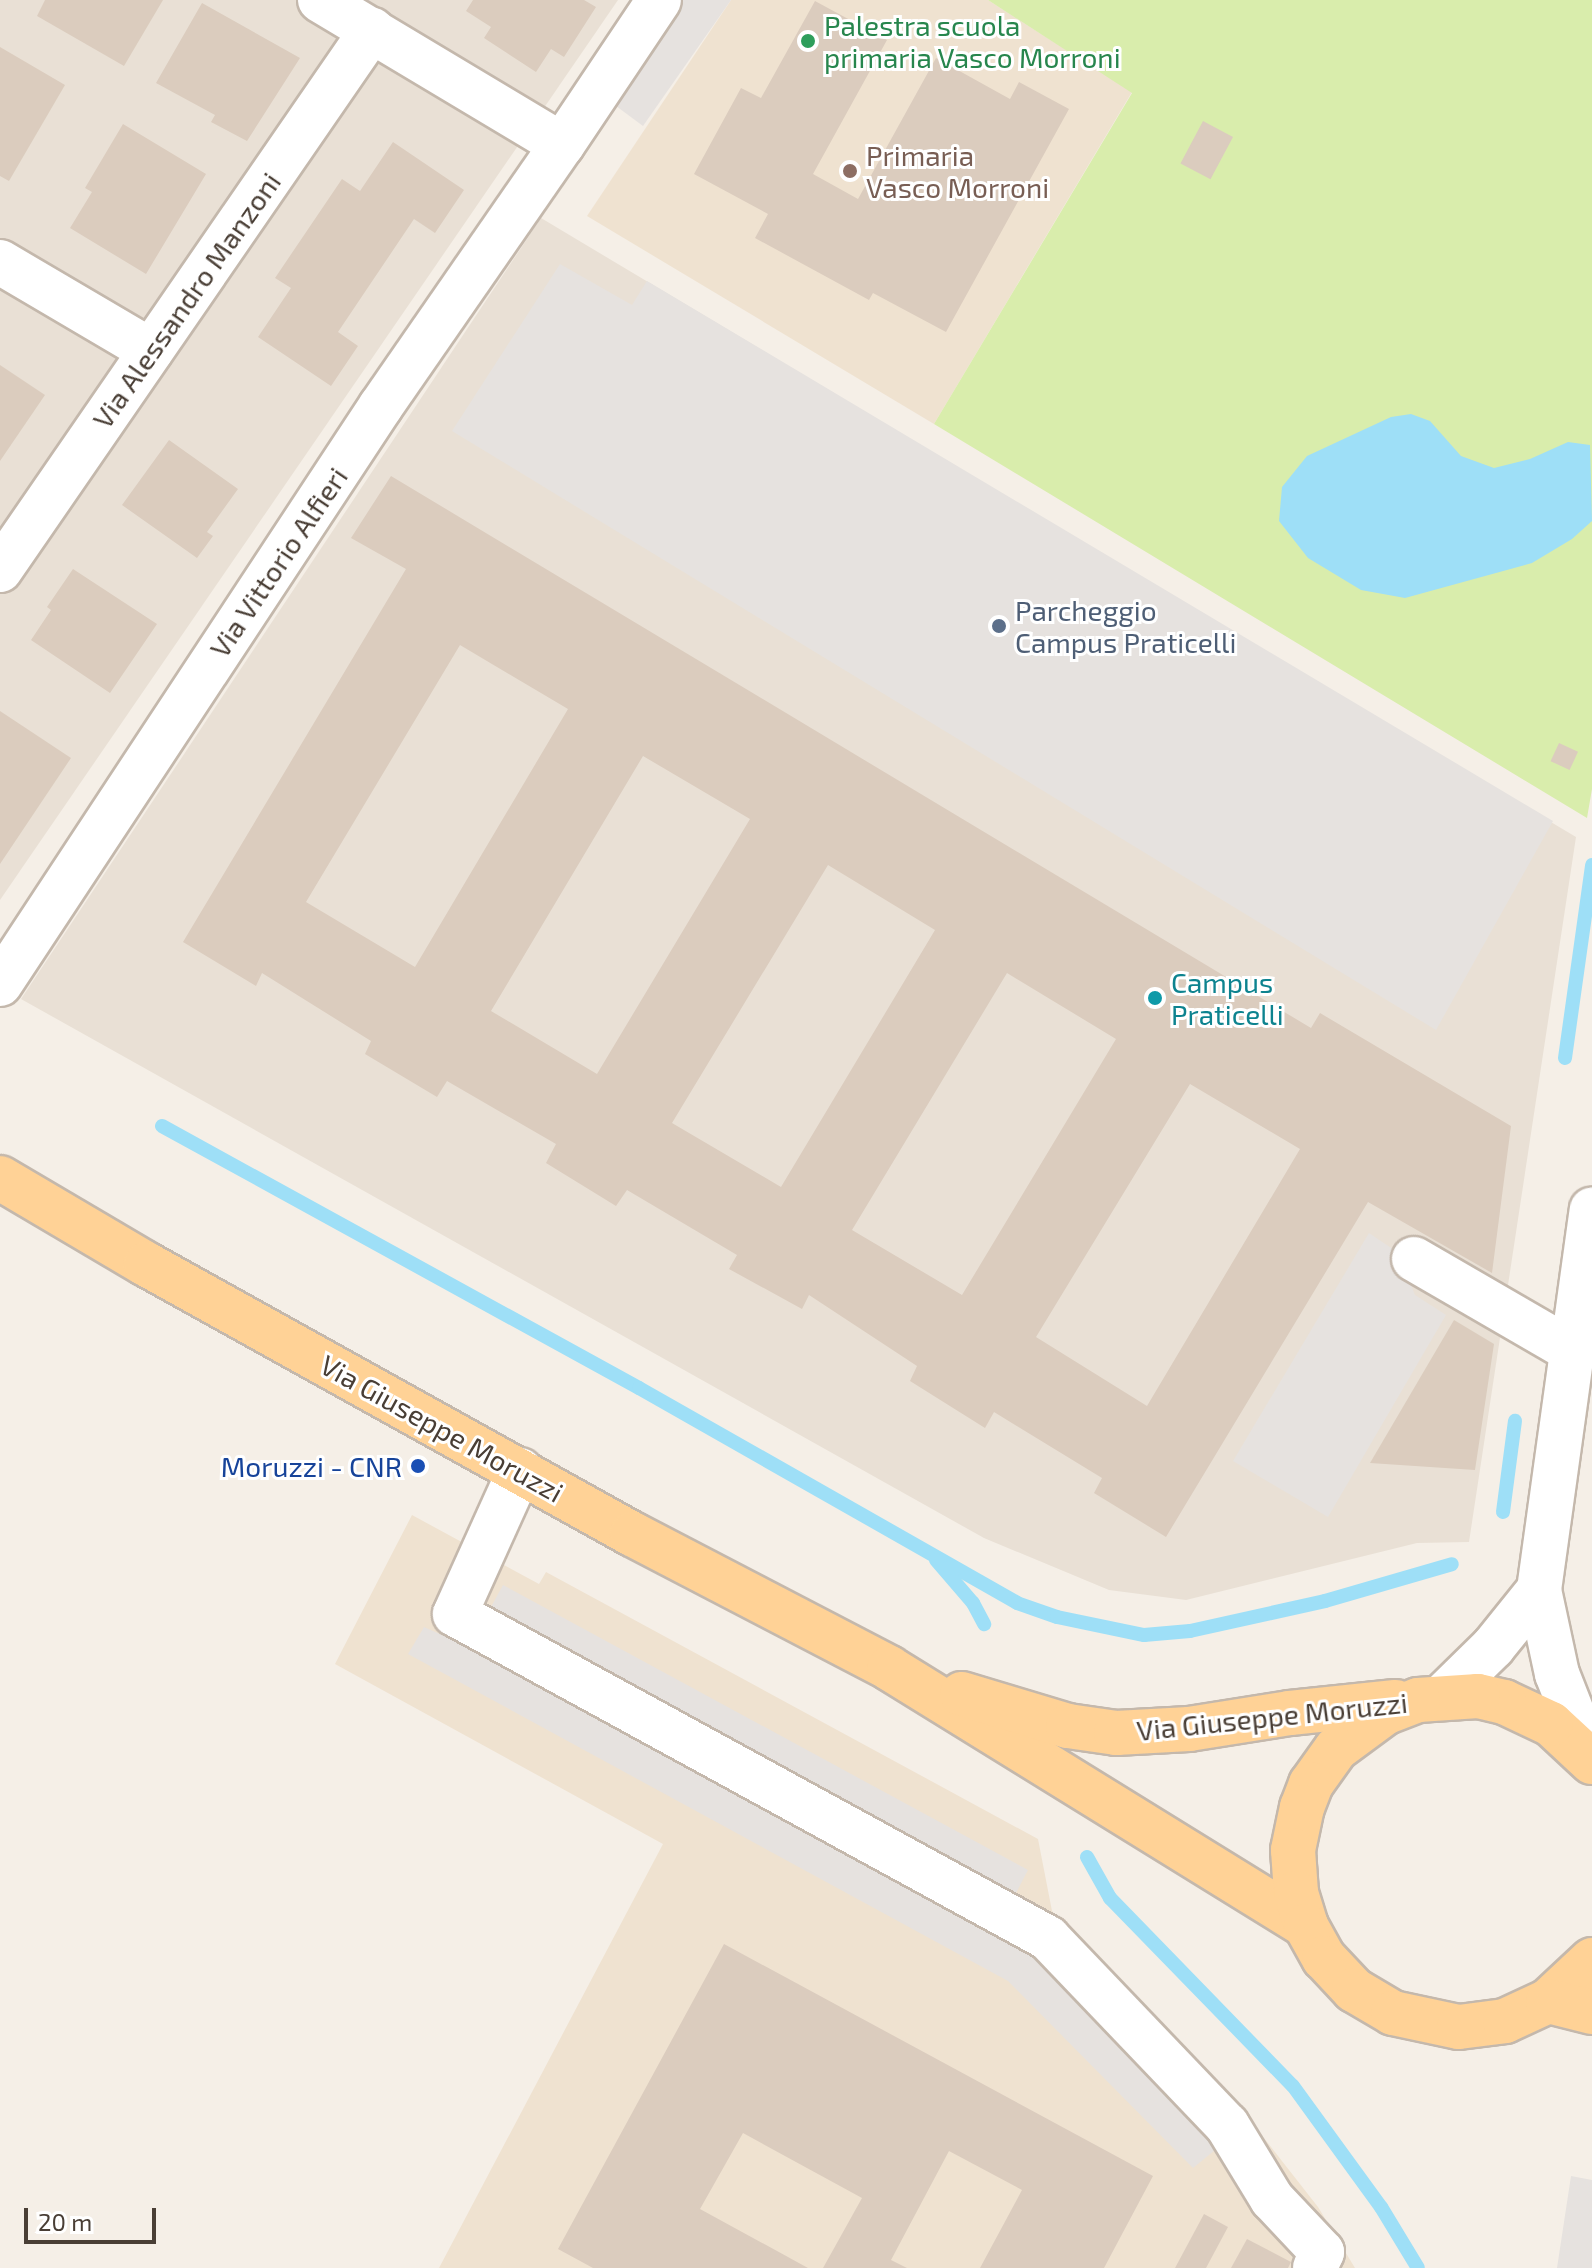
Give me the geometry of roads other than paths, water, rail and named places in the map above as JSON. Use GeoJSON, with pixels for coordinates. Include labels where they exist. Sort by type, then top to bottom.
{"type":"FeatureCollection","features":[{"type":"Feature","properties":{"kind":"main road","name":"Via Giuseppe Moruzzi"},"geometry":{"type":"LineString","coordinates":[[0,1178],[146,1264],[889,1668],[1306,1926]]}},
{"type":"Feature","properties":{"kind":"main road","name":"Via Giuseppe Moruzzi"},"geometry":{"type":"LineString","coordinates":[[889,1668],[1011,1711],[1068,1726],[1116,1733],[1189,1729],[1290,1713],[1434,1698]]}},
{"type":"Feature","properties":{"kind":"main road"},"geometry":{"type":"LineString","coordinates":[[1591,1760],[1569,1737],[1530,1711],[1478,1696],[1434,1698],[1386,1712],[1365,1724],[1336,1749],[1311,1784],[1302,1807],[1293,1850],[1296,1893],[1306,1926],[1324,1958],[1354,1990],[1393,2013],[1412,2020],[1439,2026],[1481,2026],[1505,2021],[1548,2001],[1592,1960]]}},
{"type":"Feature","properties":{"kind":"main road"},"geometry":{"type":"LineString","coordinates":[[1548,2001],[1592,2012]]}},
{"type":"Feature","properties":{"kind":"street"},"geometry":{"type":"LineString","coordinates":[[320,0],[562,145]]}},
{"type":"Feature","properties":{"kind":"street","name":"Via Vittorio Alfieri"},"geometry":{"type":"LineString","coordinates":[[0,984],[381,406],[659,0]]}},
{"type":"Feature","properties":{"kind":"street","name":"Via Alessandro Manzoni"},"geometry":{"type":"LineString","coordinates":[[0,570],[372,30]]}},
{"type":"Feature","properties":{"kind":"street"},"geometry":{"type":"LineString","coordinates":[[0,262],[151,351]]}},
{"type":"Feature","properties":{"kind":"street"},"geometry":{"type":"LineString","coordinates":[[1591,1760],[1557,1674],[1539,1590],[1592,1210]]}},
{"type":"Feature","properties":{"kind":"street"},"geometry":{"type":"LineString","coordinates":[[1414,1259],[1573,1351]]}},
{"type":"Feature","properties":{"kind":"street"},"geometry":{"type":"LineString","coordinates":[[520,1470],[455,1614],[1048,1938],[1227,2125],[1272,2199],[1322,2252],[1315,2268]]}},
{"type":"Feature","properties":{"kind":"street"},"geometry":{"type":"LineString","coordinates":[[1434,1698],[1493,1647],[1539,1590]]}},
{"type":"Feature","properties":{"kind":"water"},"geometry":{"type":"Polygon","coordinates":[[[1411,414],[1430,421],[1461,456],[1494,468],[1530,459],[1568,442],[1590,445],[1592,521],[1572,539],[1532,563],[1405,598],[1361,590],[1308,558],[1279,521],[1282,487],[1307,456],[1391,417],[1411,414]]]}},
{"type":"Feature","properties":{"kind":"waterway"},"geometry":{"type":"LineString","coordinates":[[1565,1058],[1592,865]]}},
{"type":"Feature","properties":{"kind":"waterway"},"geometry":{"type":"LineString","coordinates":[[162,1126],[639,1388],[1017,1603],[1057,1617],[1144,1635],[1190,1631],[1325,1601],[1452,1564]]}},
{"type":"Feature","properties":{"kind":"waterway"},"geometry":{"type":"LineString","coordinates":[[1503,1512],[1515,1421]]}},
{"type":"Feature","properties":{"kind":"waterway"},"geometry":{"type":"LineString","coordinates":[[936,1560],[973,1603],[984,1624]]}},
{"type":"Feature","properties":{"kind":"waterway"},"geometry":{"type":"LineString","coordinates":[[1087,1857],[1110,1898],[1293,2086],[1381,2207],[1418,2268]]}},
{"type":"Feature","properties":{"kind":"place","name":"Palestra scuola primaria Vasco Morroni"},"geometry":{"type":"Point","coordinates":[808,41]}},
{"type":"Feature","properties":{"kind":"place","name":"Primaria Vasco Morroni"},"geometry":{"type":"Point","coordinates":[850,171]}},
{"type":"Feature","properties":{"kind":"place","name":"Parcheggio Campus Praticelli"},"geometry":{"type":"Point","coordinates":[999,626]}},
{"type":"Feature","properties":{"kind":"place","name":"Campus Praticelli"},"geometry":{"type":"Point","coordinates":[1155,998]}},
{"type":"Feature","properties":{"kind":"place","name":"Moruzzi - CNR"},"geometry":{"type":"Point","coordinates":[418,1466]}}]}
